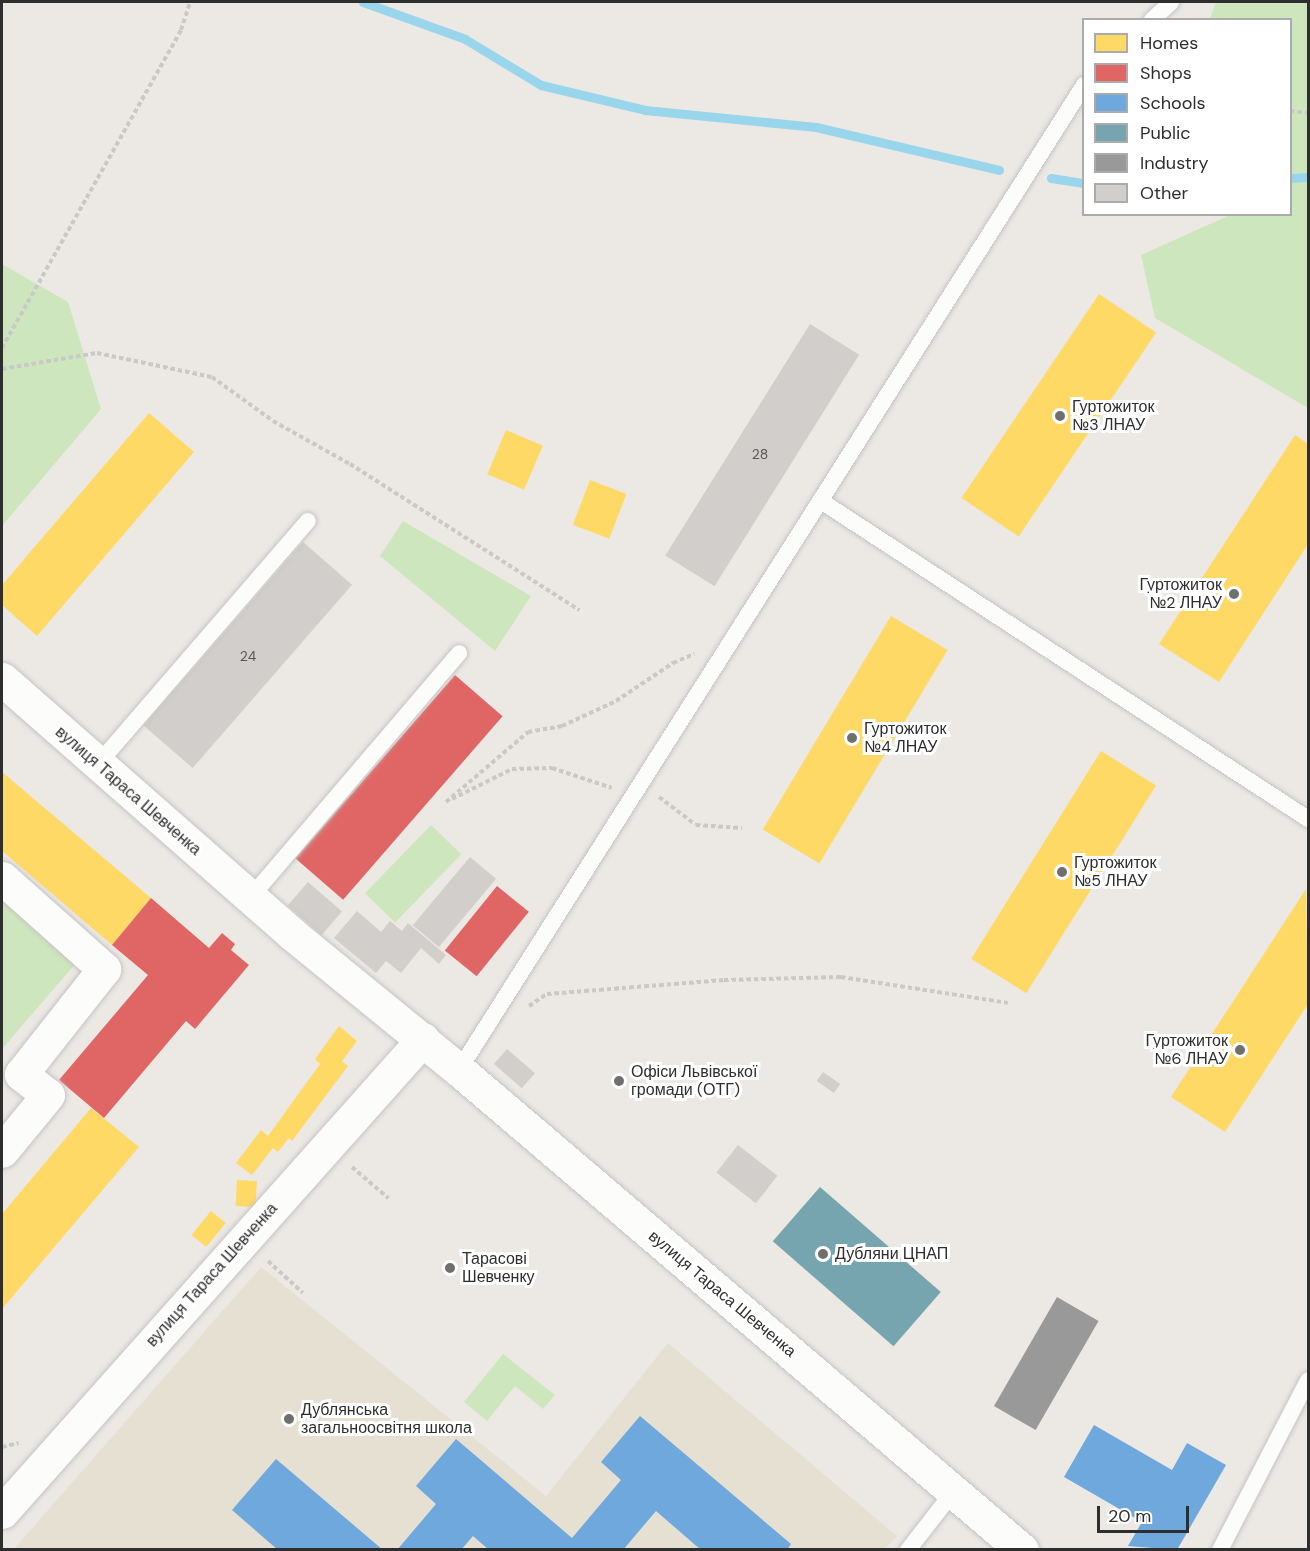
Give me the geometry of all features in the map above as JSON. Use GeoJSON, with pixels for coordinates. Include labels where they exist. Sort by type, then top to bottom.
{"type":"FeatureCollection","features":[{"type":"Feature","properties":{"kind":"street","name":"вулиця Тараса Шевченка"},"geometry":{"type":"LineString","coordinates":[[2,679],[250,898],[423,1039],[1022,1550]]}},
{"type":"Feature","properties":{"kind":"street"},"geometry":{"type":"LineString","coordinates":[[2,878],[104,969],[21,1074],[48,1095],[2,1151]]}},
{"type":"Feature","properties":{"kind":"street","name":"вулиця Тараса Шевченка"},"geometry":{"type":"LineString","coordinates":[[2,1512],[423,1039]]}},
{"type":"Feature","properties":{"kind":"lane"},"geometry":{"type":"LineString","coordinates":[[1154,18],[1171,2]]}},
{"type":"Feature","properties":{"kind":"lane"},"geometry":{"type":"LineString","coordinates":[[459,1070],[1082,87]]}},
{"type":"Feature","properties":{"kind":"lane"},"geometry":{"type":"LineString","coordinates":[[821,501],[1308,819]]}},
{"type":"Feature","properties":{"kind":"lane"},"geometry":{"type":"LineString","coordinates":[[98,764],[308,521]]}},
{"type":"Feature","properties":{"kind":"lane"},"geometry":{"type":"LineString","coordinates":[[250,898],[459,653]]}},
{"type":"Feature","properties":{"kind":"lane"},"geometry":{"type":"LineString","coordinates":[[1220,1550],[1308,1380]]}},
{"type":"Feature","properties":{"kind":"lane"},"geometry":{"type":"LineString","coordinates":[[908,1550],[954,1491]]}},
{"type":"Feature","properties":{"kind":"path"},"geometry":{"type":"LineString","coordinates":[[2,348],[181,30],[190,2]]}},
{"type":"Feature","properties":{"kind":"path"},"geometry":{"type":"LineString","coordinates":[[1292,111],[1308,113]]}},
{"type":"Feature","properties":{"kind":"path"},"geometry":{"type":"LineString","coordinates":[[2,369],[97,353],[212,377],[273,421],[350,464],[579,610]]}},
{"type":"Feature","properties":{"kind":"path"},"geometry":{"type":"LineString","coordinates":[[735,637],[673,663],[616,701],[562,726],[528,732],[446,802],[512,769],[552,768],[611,788],[641,784],[696,825],[742,828]]}},
{"type":"Feature","properties":{"kind":"path"},"geometry":{"type":"LineString","coordinates":[[519,1012],[547,994],[724,980],[841,977],[1008,1003]]}},
{"type":"Feature","properties":{"kind":"path"},"geometry":{"type":"LineString","coordinates":[[327,1146],[388,1198]]}},
{"type":"Feature","properties":{"kind":"path"},"geometry":{"type":"LineString","coordinates":[[263,1256],[303,1293]]}},
{"type":"Feature","properties":{"kind":"shaded area","name":"Дублянська загальноосвітня школа"},"geometry":{"type":"Polygon","coordinates":[[[261,1267],[546,1496],[668,1343],[897,1536],[884,1550],[13,1550],[261,1267]]]}},
{"type":"Feature","properties":{"kind":"green space"},"geometry":{"type":"Polygon","coordinates":[[[1216,2],[1308,2],[1308,408],[1155,318],[1141,255],[1228,216],[1292,216],[1292,18],[1210,18],[1216,2]]]}},
{"type":"Feature","properties":{"kind":"green space"},"geometry":{"type":"Polygon","coordinates":[[[2,264],[68,302],[101,409],[2,526],[2,264]]]}},
{"type":"Feature","properties":{"kind":"green space"},"geometry":{"type":"Polygon","coordinates":[[[403,521],[531,596],[495,651],[380,556],[403,521]]]}},
{"type":"Feature","properties":{"kind":"green space"},"geometry":{"type":"Polygon","coordinates":[[[431,825],[461,854],[395,923],[365,893],[431,825]]]}},
{"type":"Feature","properties":{"kind":"green space"},"geometry":{"type":"Polygon","coordinates":[[[2,885],[83,955],[2,1049],[2,885]]]}},
{"type":"Feature","properties":{"kind":"green space"},"geometry":{"type":"Polygon","coordinates":[[[503,1354],[555,1395],[543,1409],[515,1386],[487,1421],[464,1402],[503,1354]]]}},
{"type":"Feature","properties":{"kind":"building: Homes","name":"Гуртожиток №3 ЛНАУ"},"geometry":{"type":"Polygon","coordinates":[[[1099,294],[1156,333],[1019,537],[961,498],[1099,294]]]}},
{"type":"Feature","properties":{"kind":"building: Homes"},"geometry":{"type":"Polygon","coordinates":[[[149,413],[194,452],[37,636],[2,605],[2,585],[149,413]]]}},
{"type":"Feature","properties":{"kind":"building: Homes"},"geometry":{"type":"Polygon","coordinates":[[[506,430],[543,446],[524,490],[487,474],[506,430]]]}},
{"type":"Feature","properties":{"kind":"building: Homes","name":"Гуртожиток №2 ЛНАУ"},"geometry":{"type":"Polygon","coordinates":[[[1295,435],[1308,444],[1308,544],[1219,682],[1159,644],[1295,435]]]}},
{"type":"Feature","properties":{"kind":"building: Homes"},"geometry":{"type":"Polygon","coordinates":[[[590,480],[626,494],[609,539],[573,525],[590,480]]]}},
{"type":"Feature","properties":{"kind":"building: Homes","name":"Гуртожиток №4 ЛНАУ"},"geometry":{"type":"Polygon","coordinates":[[[891,616],[948,650],[819,863],[763,829],[891,616]]]}},
{"type":"Feature","properties":{"kind":"building: Homes","name":"Гуртожиток №5 ЛНАУ"},"geometry":{"type":"Polygon","coordinates":[[[1101,751],[1156,785],[1026,993],[971,959],[1101,751]]]}},
{"type":"Feature","properties":{"kind":"building: Homes"},"geometry":{"type":"Polygon","coordinates":[[[2,772],[151,898],[112,945],[2,851],[2,772]]]}},
{"type":"Feature","properties":{"kind":"building: Homes","name":"Гуртожиток №6 ЛНАУ"},"geometry":{"type":"Polygon","coordinates":[[[1306,889],[1308,1004],[1225,1132],[1171,1097],[1306,889]]]}},
{"type":"Feature","properties":{"kind":"building: Homes"},"geometry":{"type":"Polygon","coordinates":[[[339,1026],[357,1041],[342,1061],[348,1066],[292,1141],[289,1138],[278,1152],[273,1148],[252,1175],[236,1163],[261,1130],[268,1136],[320,1064],[315,1059],[339,1026]]]}},
{"type":"Feature","properties":{"kind":"building: Homes"},"geometry":{"type":"Polygon","coordinates":[[[91,1108],[139,1147],[2,1309],[2,1214],[91,1108]]]}},
{"type":"Feature","properties":{"kind":"building: Homes"},"geometry":{"type":"Polygon","coordinates":[[[237,1180],[257,1181],[256,1207],[236,1206],[237,1180]]]}},
{"type":"Feature","properties":{"kind":"building: Homes"},"geometry":{"type":"Polygon","coordinates":[[[211,1211],[226,1223],[206,1247],[191,1235],[211,1211]]]}},
{"type":"Feature","properties":{"kind":"building: Shops"},"geometry":{"type":"Polygon","coordinates":[[[455,675],[503,716],[343,900],[296,858],[455,675]]]}},
{"type":"Feature","properties":{"kind":"building: Shops"},"geometry":{"type":"Polygon","coordinates":[[[497,886],[529,912],[477,976],[445,951],[497,886]]]}},
{"type":"Feature","properties":{"kind":"building: Shops"},"geometry":{"type":"Polygon","coordinates":[[[151,898],[209,948],[222,933],[235,944],[231,950],[249,965],[195,1029],[186,1021],[104,1118],[59,1080],[148,975],[112,945],[151,898]]]}},
{"type":"Feature","properties":{"kind":"building: Schools"},"geometry":{"type":"Polygon","coordinates":[[[640,1416],[791,1544],[787,1550],[701,1550],[656,1511],[623,1550],[489,1550],[473,1536],[461,1550],[397,1550],[436,1504],[416,1486],[456,1439],[572,1538],[621,1480],[601,1462],[640,1416]]]}},
{"type":"Feature","properties":{"kind":"building: Schools"},"geometry":{"type":"Polygon","coordinates":[[[1094,1425],[1172,1470],[1187,1443],[1226,1465],[1177,1550],[1128,1546],[1142,1522],[1064,1477],[1094,1425]]]}},
{"type":"Feature","properties":{"kind":"building: Schools"},"geometry":{"type":"Polygon","coordinates":[[[276,1459],[383,1550],[278,1550],[232,1510],[276,1459]]]}},
{"type":"Feature","properties":{"kind":"building: Public"},"geometry":{"type":"Polygon","coordinates":[[[820,1187],[941,1292],[894,1346],[773,1241],[820,1187]]]}},
{"type":"Feature","properties":{"kind":"building: Industry"},"geometry":{"type":"Polygon","coordinates":[[[1057,1297],[1099,1321],[1036,1430],[994,1406],[1057,1297]]]}},
{"type":"Feature","properties":{"kind":"building: Other"},"geometry":{"type":"Polygon","coordinates":[[[810,324],[859,355],[715,586],[665,556],[810,324]]]}},
{"type":"Feature","properties":{"kind":"building: Other"},"geometry":{"type":"Polygon","coordinates":[[[303,542],[352,585],[193,768],[144,725],[303,542]]]}},
{"type":"Feature","properties":{"kind":"building: Other"},"geometry":{"type":"Polygon","coordinates":[[[470,857],[496,879],[439,947],[413,925],[470,857]]]}},
{"type":"Feature","properties":{"kind":"building: Other"},"geometry":{"type":"Polygon","coordinates":[[[308,882],[342,912],[322,935],[288,905],[308,882]]]}},
{"type":"Feature","properties":{"kind":"building: Other"},"geometry":{"type":"Polygon","coordinates":[[[357,911],[381,932],[390,921],[402,931],[408,923],[446,955],[439,964],[421,948],[401,973],[386,961],[376,973],[334,938],[357,911]]]}},
{"type":"Feature","properties":{"kind":"building: Other"},"geometry":{"type":"Polygon","coordinates":[[[507,1049],[535,1073],[522,1088],[494,1064],[507,1049]]]}},
{"type":"Feature","properties":{"kind":"building: Other"},"geometry":{"type":"Polygon","coordinates":[[[823,1072],[840,1084],[834,1093],[817,1081],[823,1072]]]}},
{"type":"Feature","properties":{"kind":"building: Other"},"geometry":{"type":"Polygon","coordinates":[[[738,1145],[777,1176],[756,1203],[716,1173],[738,1145]]]}},
{"type":"Feature","properties":{"kind":"waterway"},"geometry":{"type":"LineString","coordinates":[[363,2],[465,39],[541,85],[645,110],[816,127],[999,170]]}},
{"type":"Feature","properties":{"kind":"waterway"},"geometry":{"type":"LineString","coordinates":[[1292,178],[1308,177]]}},
{"type":"Feature","properties":{"kind":"waterway"},"geometry":{"type":"LineString","coordinates":[[1051,178],[1082,183]]}},
{"type":"Feature","properties":{"kind":"place","name":"Гуртожиток №3 ЛНАУ"},"geometry":{"type":"Point","coordinates":[1060,416]}},
{"type":"Feature","properties":{"kind":"place","name":"Гуртожиток №2 ЛНАУ"},"geometry":{"type":"Point","coordinates":[1234,594]}},
{"type":"Feature","properties":{"kind":"place","name":"Гуртожиток №4 ЛНАУ"},"geometry":{"type":"Point","coordinates":[852,738]}},
{"type":"Feature","properties":{"kind":"place","name":"Гуртожиток №5 ЛНАУ"},"geometry":{"type":"Point","coordinates":[1062,872]}},
{"type":"Feature","properties":{"kind":"place","name":"Гуртожиток №6 ЛНАУ"},"geometry":{"type":"Point","coordinates":[1240,1050]}},
{"type":"Feature","properties":{"kind":"place","name":"Офіси Львівської громади (ОТГ)"},"geometry":{"type":"Point","coordinates":[619,1081]}},
{"type":"Feature","properties":{"kind":"place","name":"Дубляни ЦНАП"},"geometry":{"type":"Point","coordinates":[823,1254]}},
{"type":"Feature","properties":{"kind":"place","name":"Тарасові Шевченку"},"geometry":{"type":"Point","coordinates":[450,1268]}},
{"type":"Feature","properties":{"kind":"place","name":"Дублянська загальноосвітня школа"},"geometry":{"type":"Point","coordinates":[289,1419]}}]}
